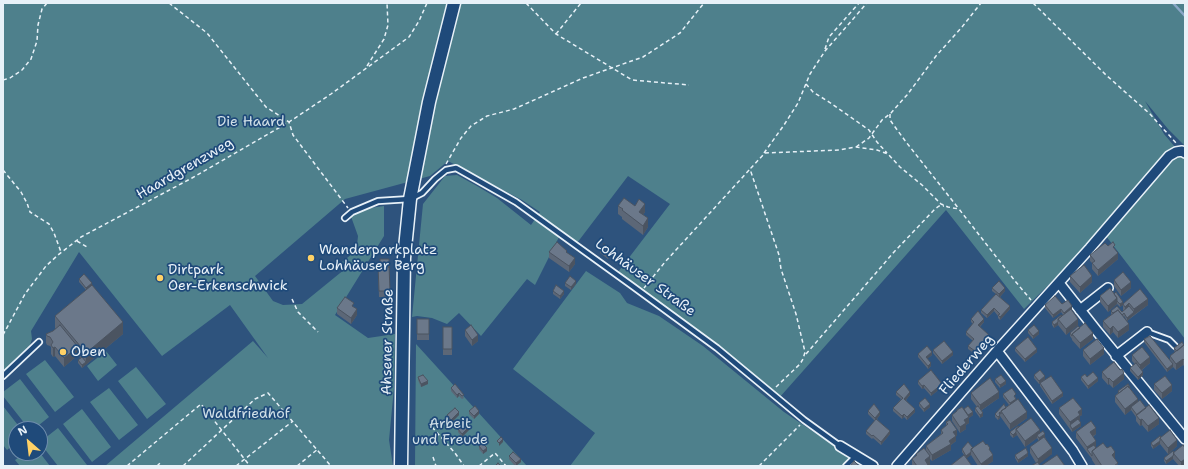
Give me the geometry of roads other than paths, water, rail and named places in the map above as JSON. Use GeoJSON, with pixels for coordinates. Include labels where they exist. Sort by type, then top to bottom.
{"type":"FeatureCollection","features":[{"type":"Feature","properties":{"kind":"main road","name":"Ahsener Straße"},"geometry":{"type":"LineString","coordinates":[[401,466],[404,258],[410,199],[429,102],[454,3]]}},
{"type":"Feature","properties":{"kind":"street","name":"Fliederweg"},"geometry":{"type":"LineString","coordinates":[[897,466],[1169,156],[1176,152],[1184,152]]}},
{"type":"Feature","properties":{"kind":"street"},"geometry":{"type":"LineString","coordinates":[[1059,283],[1116,356],[1185,439]]}},
{"type":"Feature","properties":{"kind":"street"},"geometry":{"type":"LineString","coordinates":[[1080,310],[1108,288]]}},
{"type":"Feature","properties":{"kind":"street"},"geometry":{"type":"LineString","coordinates":[[1116,356],[1147,332]]}},
{"type":"Feature","properties":{"kind":"street"},"geometry":{"type":"LineString","coordinates":[[997,351],[1073,451],[1082,466]]}},
{"type":"Feature","properties":{"kind":"street","name":"Lohhäuser Straße"},"geometry":{"type":"LineString","coordinates":[[840,446],[873,466]]}},
{"type":"Feature","properties":{"kind":"lane","name":"Lohhäuser Straße"},"geometry":{"type":"LineString","coordinates":[[410,199],[422,193],[438,176],[446,170],[456,168],[516,202],[717,348],[804,420],[840,446]]}},
{"type":"Feature","properties":{"kind":"lane"},"geometry":{"type":"LineString","coordinates":[[346,218],[352,212],[378,201],[410,199]]}},
{"type":"Feature","properties":{"kind":"lane"},"geometry":{"type":"LineString","coordinates":[[1147,332],[1169,340],[1175,346]]}},
{"type":"Feature","properties":{"kind":"lane"},"geometry":{"type":"LineString","coordinates":[[3,376],[39,342]]}},
{"type":"Feature","properties":{"kind":"lane"},"geometry":{"type":"LineString","coordinates":[[846,466],[856,456]]}},
{"type":"Feature","properties":{"kind":"waterway"},"geometry":{"type":"LineString","coordinates":[[1173,3],[1185,16]]}},
{"type":"Feature","properties":{"kind":"place","name":"Wanderparkplatz Lohhäuser Berg"},"geometry":{"type":"Point","coordinates":[311,258]}},
{"type":"Feature","properties":{"kind":"place","name":"Dirtpark Oer-Erkenschwick"},"geometry":{"type":"Point","coordinates":[160,278]}},
{"type":"Feature","properties":{"kind":"place","name":"Oben"},"geometry":{"type":"Point","coordinates":[63,352]}},
{"type":"Feature","properties":{"kind":"park label","name":"Die Haard"},"geometry":{"type":"Point","coordinates":[251,122]}},
{"type":"Feature","properties":{"kind":"park label","name":"Waldfriedhof"},"geometry":{"type":"Point","coordinates":[246,414]}},
{"type":"Feature","properties":{"kind":"park label","name":"Arbeit und Freude"},"geometry":{"type":"Point","coordinates":[450,432]}}]}
